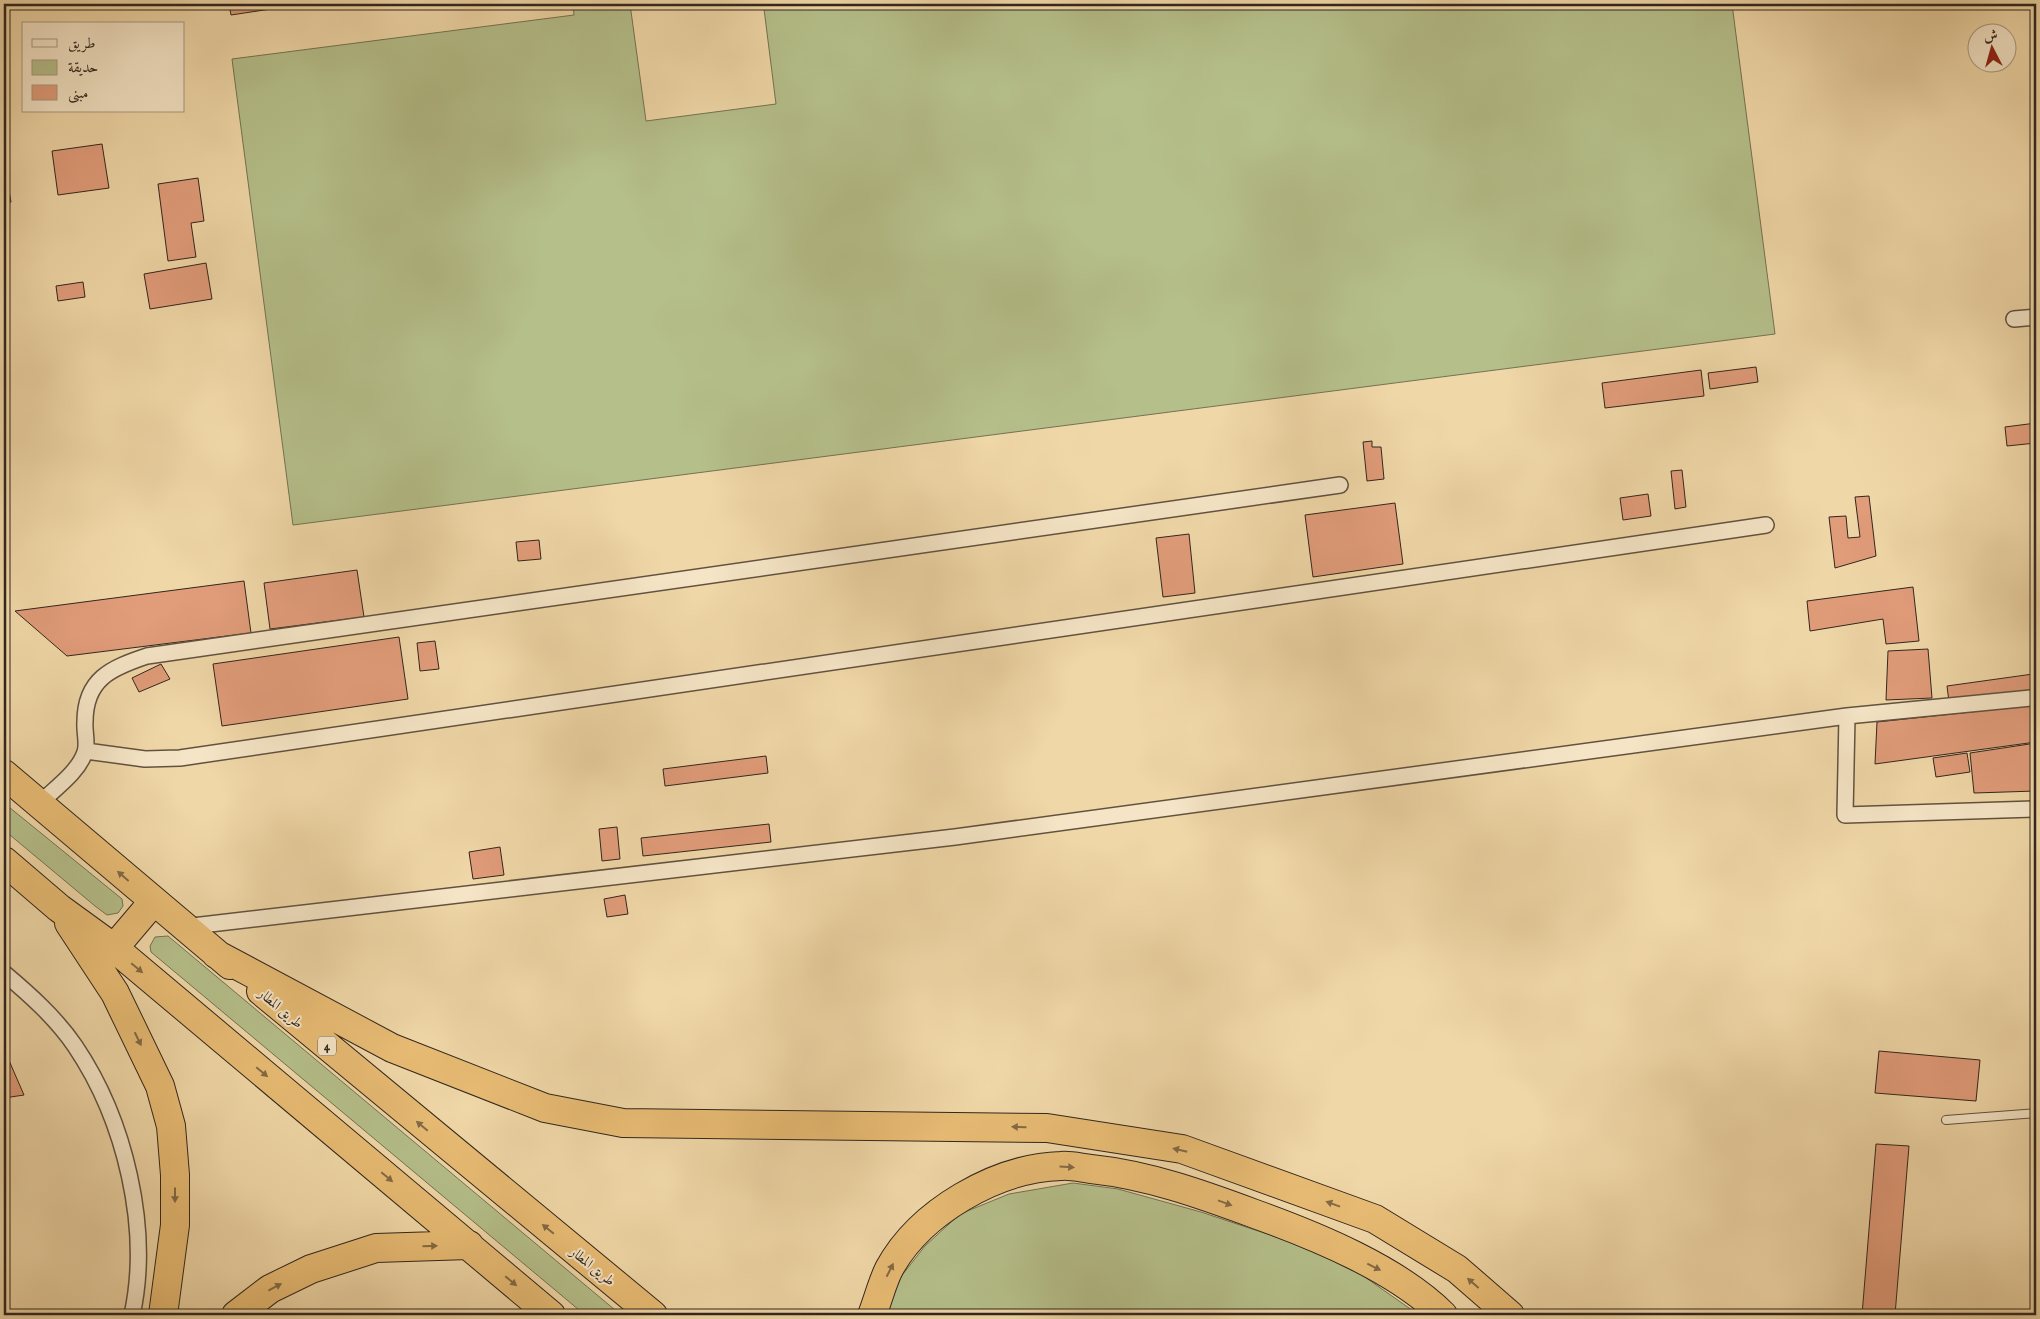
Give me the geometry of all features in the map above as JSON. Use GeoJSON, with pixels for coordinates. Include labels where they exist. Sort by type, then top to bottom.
{"type":"FeatureCollection","features":[{"type":"Feature","properties":{"kind":"highway","name":"طريق المطار"},"geometry":{"type":"LineString","coordinates":[[4,774],[153,902],[653,1315]]}},
{"type":"Feature","properties":{"kind":"highway"},"geometry":{"type":"LineString","coordinates":[[4,861],[59,908],[114,948],[551,1315]]}},
{"type":"Feature","properties":{"kind":"highway"},"geometry":{"type":"LineString","coordinates":[[114,948],[153,902]]}},
{"type":"Feature","properties":{"kind":"highway"},"geometry":{"type":"LineString","coordinates":[[59,908],[115,993],[160,1086],[171,1126],[175,1174],[175,1225],[163,1315]]}},
{"type":"Feature","properties":{"kind":"highway"},"geometry":{"type":"LineString","coordinates":[[216,954],[392,1048],[545,1108],[623,1123],[1047,1128],[1182,1149],[1375,1219],[1457,1269],[1510,1315]]}},
{"type":"Feature","properties":{"kind":"highway"},"geometry":{"type":"LineString","coordinates":[[872,1315],[889,1270],[906,1243],[932,1218],[958,1198],[989,1183],[1024,1172],[1061,1166],[1118,1172],[1178,1186],[1293,1228],[1394,1276],[1424,1296],[1443,1315]]}},
{"type":"Feature","properties":{"kind":"highway"},"geometry":{"type":"LineString","coordinates":[[236,1315],[270,1289],[311,1269],[376,1248],[469,1246]]}},
{"type":"Feature","properties":{"kind":"street"},"geometry":{"type":"LineString","coordinates":[[2014,319],[2036,317]]}},
{"type":"Feature","properties":{"kind":"street"},"geometry":{"type":"LineString","coordinates":[[39,804],[74,770],[86,751],[85,703],[96,684],[116,666],[147,656],[1340,485]]}},
{"type":"Feature","properties":{"kind":"street"},"geometry":{"type":"LineString","coordinates":[[86,751],[145,759],[180,758],[1766,525]]}},
{"type":"Feature","properties":{"kind":"street"},"geometry":{"type":"LineString","coordinates":[[184,927],[965,836],[1847,716],[2031,698]]}},
{"type":"Feature","properties":{"kind":"street"},"geometry":{"type":"LineString","coordinates":[[1847,716],[1845,815],[2036,809]]}},
{"type":"Feature","properties":{"kind":"street"},"geometry":{"type":"LineString","coordinates":[[4,972],[31,996],[75,1046],[114,1122],[128,1168],[136,1222],[139,1260],[132,1315]]}},
{"type":"Feature","properties":{"kind":"lane"},"geometry":{"type":"LineString","coordinates":[[1946,1120],[2036,1113]]}},
{"type":"Feature","properties":{"kind":"green space"},"geometry":{"type":"Polygon","coordinates":[[[573,4],[630,4],[646,121],[776,104],[764,9],[801,4],[1732,4],[1775,334],[293,525],[232,59],[574,15],[573,4]]]}},
{"type":"Feature","properties":{"kind":"green space"},"geometry":{"type":"Polygon","coordinates":[[[4,803],[122,899],[123,906],[118,913],[107,915],[4,830],[4,803]]]}},
{"type":"Feature","properties":{"kind":"green space"},"geometry":{"type":"Polygon","coordinates":[[[168,936],[621,1315],[585,1315],[151,952],[150,946],[155,937],[168,936]]]}},
{"type":"Feature","properties":{"kind":"green space"},"geometry":{"type":"Polygon","coordinates":[[[1073,1183],[1118,1189],[1201,1212],[1285,1240],[1352,1268],[1419,1315],[883,1315],[899,1279],[925,1246],[960,1214],[1009,1194],[1073,1183]]]}},
{"type":"Feature","properties":{"kind":"building"},"geometry":{"type":"Polygon","coordinates":[[[229,4],[271,4],[271,9],[231,15],[229,4]]]}},
{"type":"Feature","properties":{"kind":"building"},"geometry":{"type":"Polygon","coordinates":[[[102,144],[109,188],[58,195],[52,151],[102,144]]]}},
{"type":"Feature","properties":{"kind":"building"},"geometry":{"type":"Polygon","coordinates":[[[198,178],[204,221],[191,223],[196,257],[168,261],[158,184],[198,178]]]}},
{"type":"Feature","properties":{"kind":"building"},"geometry":{"type":"Polygon","coordinates":[[[7,179],[11,202],[4,203],[4,180],[7,179]]]}},
{"type":"Feature","properties":{"kind":"building"},"geometry":{"type":"Polygon","coordinates":[[[206,263],[212,299],[150,309],[144,274],[206,263]]]}},
{"type":"Feature","properties":{"kind":"building"},"geometry":{"type":"Polygon","coordinates":[[[83,282],[85,297],[58,301],[56,286],[83,282]]]}},
{"type":"Feature","properties":{"kind":"building"},"geometry":{"type":"Polygon","coordinates":[[[1756,367],[1758,382],[1710,389],[1708,373],[1756,367]]]}},
{"type":"Feature","properties":{"kind":"building"},"geometry":{"type":"Polygon","coordinates":[[[1701,370],[1704,396],[1605,408],[1602,383],[1701,370]]]}},
{"type":"Feature","properties":{"kind":"building"},"geometry":{"type":"Polygon","coordinates":[[[2036,423],[2036,443],[2007,446],[2005,427],[2036,423]]]}},
{"type":"Feature","properties":{"kind":"building"},"geometry":{"type":"Polygon","coordinates":[[[1372,441],[1372,447],[1381,447],[1384,479],[1367,481],[1363,442],[1372,441]]]}},
{"type":"Feature","properties":{"kind":"building"},"geometry":{"type":"Polygon","coordinates":[[[2036,445],[2036,463],[2033,464],[2031,446],[2036,445]]]}},
{"type":"Feature","properties":{"kind":"building"},"geometry":{"type":"Polygon","coordinates":[[[1682,470],[1686,507],[1675,509],[1671,471],[1682,470]]]}},
{"type":"Feature","properties":{"kind":"building"},"geometry":{"type":"Polygon","coordinates":[[[1648,494],[1651,516],[1623,520],[1620,498],[1648,494]]]}},
{"type":"Feature","properties":{"kind":"building"},"geometry":{"type":"Polygon","coordinates":[[[1869,496],[1876,556],[1835,568],[1829,517],[1846,516],[1848,538],[1860,537],[1855,497],[1869,496]]]}},
{"type":"Feature","properties":{"kind":"building"},"geometry":{"type":"Polygon","coordinates":[[[1395,503],[1403,564],[1313,577],[1305,515],[1395,503]]]}},
{"type":"Feature","properties":{"kind":"building"},"geometry":{"type":"Polygon","coordinates":[[[1189,534],[1195,593],[1163,597],[1156,538],[1189,534]]]}},
{"type":"Feature","properties":{"kind":"building"},"geometry":{"type":"Polygon","coordinates":[[[539,540],[541,559],[518,561],[516,542],[539,540]]]}},
{"type":"Feature","properties":{"kind":"building"},"geometry":{"type":"Polygon","coordinates":[[[357,570],[364,617],[270,629],[264,583],[357,570]]]}},
{"type":"Feature","properties":{"kind":"building"},"geometry":{"type":"Polygon","coordinates":[[[244,581],[251,633],[67,656],[15,611],[244,581]]]}},
{"type":"Feature","properties":{"kind":"building"},"geometry":{"type":"Polygon","coordinates":[[[1913,587],[1919,641],[1886,644],[1883,619],[1810,631],[1807,601],[1913,587]]]}},
{"type":"Feature","properties":{"kind":"building"},"geometry":{"type":"Polygon","coordinates":[[[399,637],[408,699],[222,726],[213,664],[399,637]]]}},
{"type":"Feature","properties":{"kind":"building"},"geometry":{"type":"Polygon","coordinates":[[[435,641],[439,669],[420,671],[417,643],[435,641]]]}},
{"type":"Feature","properties":{"kind":"building"},"geometry":{"type":"Polygon","coordinates":[[[1928,649],[1932,698],[1886,700],[1888,651],[1928,649]]]}},
{"type":"Feature","properties":{"kind":"building"},"geometry":{"type":"Polygon","coordinates":[[[161,664],[170,679],[139,692],[132,678],[161,664]]]}},
{"type":"Feature","properties":{"kind":"building"},"geometry":{"type":"Polygon","coordinates":[[[2033,674],[2036,689],[1949,702],[1947,686],[2033,674]]]}},
{"type":"Feature","properties":{"kind":"building"},"geometry":{"type":"Polygon","coordinates":[[[2036,705],[2036,742],[1875,764],[1877,722],[2036,705]]]}},
{"type":"Feature","properties":{"kind":"building"},"geometry":{"type":"Polygon","coordinates":[[[2036,743],[2036,791],[1974,793],[1970,753],[2036,743]]]}},
{"type":"Feature","properties":{"kind":"building"},"geometry":{"type":"Polygon","coordinates":[[[1967,753],[1970,772],[1936,777],[1933,758],[1967,753]]]}},
{"type":"Feature","properties":{"kind":"building"},"geometry":{"type":"Polygon","coordinates":[[[766,756],[768,773],[665,786],[663,769],[766,756]]]}},
{"type":"Feature","properties":{"kind":"building"},"geometry":{"type":"Polygon","coordinates":[[[769,824],[771,842],[643,856],[641,838],[769,824]]]}},
{"type":"Feature","properties":{"kind":"building"},"geometry":{"type":"Polygon","coordinates":[[[617,827],[620,859],[602,861],[599,829],[617,827]]]}},
{"type":"Feature","properties":{"kind":"building"},"geometry":{"type":"Polygon","coordinates":[[[500,847],[504,875],[473,879],[469,852],[500,847]]]}},
{"type":"Feature","properties":{"kind":"building"},"geometry":{"type":"Polygon","coordinates":[[[625,895],[628,914],[607,917],[604,899],[625,895]]]}},
{"type":"Feature","properties":{"kind":"building"},"geometry":{"type":"Polygon","coordinates":[[[4,1049],[24,1095],[4,1098],[4,1049]]]}},
{"type":"Feature","properties":{"kind":"building"},"geometry":{"type":"Polygon","coordinates":[[[1879,1051],[1980,1060],[1976,1101],[1875,1093],[1879,1051]]]}},
{"type":"Feature","properties":{"kind":"building"},"geometry":{"type":"Polygon","coordinates":[[[1876,1144],[1909,1146],[1895,1315],[1862,1315],[1876,1144]]]}}]}
